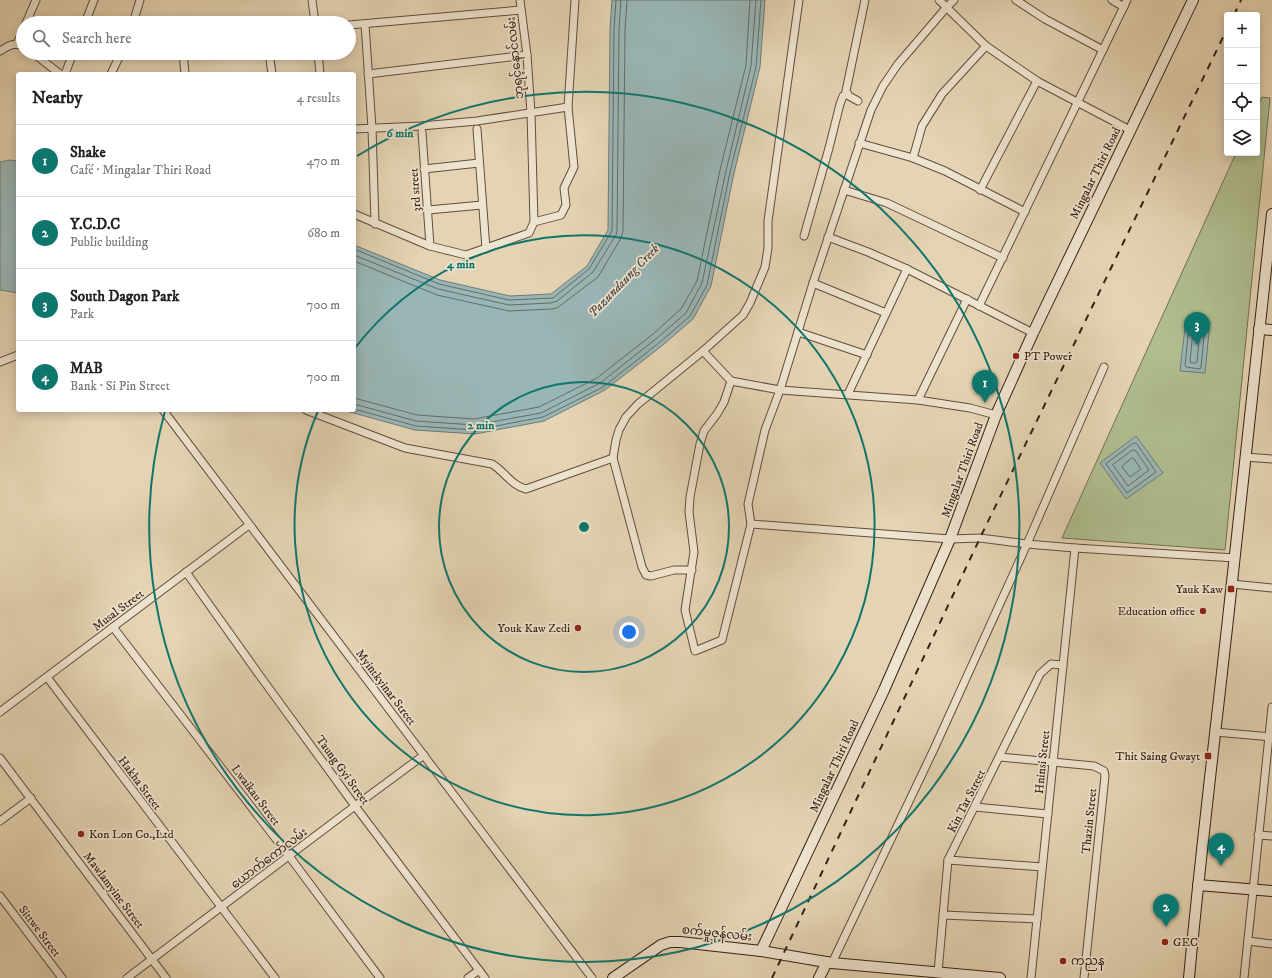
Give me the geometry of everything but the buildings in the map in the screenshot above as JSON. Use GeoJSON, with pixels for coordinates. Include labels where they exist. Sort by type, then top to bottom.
{"type":"FeatureCollection","features":[{"type":"Feature","properties":{"kind":"street"},"geometry":{"type":"LineString","coordinates":[[29,16],[36,0]]}},
{"type":"Feature","properties":{"kind":"street"},"geometry":{"type":"LineString","coordinates":[[88,16],[94,0]]}},
{"type":"Feature","properties":{"kind":"street"},"geometry":{"type":"LineString","coordinates":[[135,16],[140,0]]}},
{"type":"Feature","properties":{"kind":"street"},"geometry":{"type":"LineString","coordinates":[[312,0],[314,16]]}},
{"type":"Feature","properties":{"kind":"street","name":"ဘုရင့်နောင်လမ်း"},"geometry":{"type":"LineString","coordinates":[[520,0],[527,55],[531,113],[534,222]]}},
{"type":"Feature","properties":{"kind":"street"},"geometry":{"type":"LineString","coordinates":[[356,215],[430,246],[466,255],[530,233],[534,222],[561,215],[566,205],[564,188],[574,167],[568,107],[575,0]]}},
{"type":"Feature","properties":{"kind":"street"},"geometry":{"type":"LineString","coordinates":[[692,570],[674,570],[651,576],[646,575],[642,567],[613,458],[616,440],[619,430],[626,417],[638,404],[703,351],[743,315],[750,303],[765,267],[768,248],[768,221],[798,0]]}},
{"type":"Feature","properties":{"kind":"street"},"geometry":{"type":"LineString","coordinates":[[858,101],[849,96],[846,91],[865,0]]}},
{"type":"Feature","properties":{"kind":"street"},"geometry":{"type":"LineString","coordinates":[[940,0],[946,8],[986,46],[1037,81],[1130,130]]}},
{"type":"Feature","properties":{"kind":"street"},"geometry":{"type":"LineString","coordinates":[[731,381],[724,402],[704,431],[700,444],[690,497],[689,512],[694,552],[685,610],[695,651],[722,640],[751,524],[748,504],[765,430],[780,390],[813,283],[871,110],[883,86],[898,64],[954,0]]}},
{"type":"Feature","properties":{"kind":"street"},"geometry":{"type":"LineString","coordinates":[[1016,0],[1045,19],[1103,50]]}},
{"type":"Feature","properties":{"kind":"street"},"geometry":{"type":"LineString","coordinates":[[979,306],[1126,4],[1112,0]]}},
{"type":"Feature","properties":{"kind":"street","name":"Mingalar Thiri Road"},"geometry":{"type":"LineString","coordinates":[[760,951],[884,690],[950,539],[996,415],[1033,333],[1193,0]]}},
{"type":"Feature","properties":{"kind":"street"},"geometry":{"type":"LineString","coordinates":[[356,25],[521,10]]}},
{"type":"Feature","properties":{"kind":"street"},"geometry":{"type":"LineString","coordinates":[[365,24],[372,128],[375,224]]}},
{"type":"Feature","properties":{"kind":"street"},"geometry":{"type":"LineString","coordinates":[[0,51],[10,45],[16,45]]}},
{"type":"Feature","properties":{"kind":"street"},"geometry":{"type":"LineString","coordinates":[[913,158],[922,126],[942,94],[986,46]]}},
{"type":"Feature","properties":{"kind":"street"},"geometry":{"type":"LineString","coordinates":[[368,74],[527,55]]}},
{"type":"Feature","properties":{"kind":"street"},"geometry":{"type":"LineString","coordinates":[[42,60],[57,72]]}},
{"type":"Feature","properties":{"kind":"street"},"geometry":{"type":"LineString","coordinates":[[66,72],[70,60]]}},
{"type":"Feature","properties":{"kind":"street"},"geometry":{"type":"LineString","coordinates":[[112,72],[118,60]]}},
{"type":"Feature","properties":{"kind":"street"},"geometry":{"type":"LineString","coordinates":[[184,60],[185,72]]}},
{"type":"Feature","properties":{"kind":"street"},"geometry":{"type":"LineString","coordinates":[[270,60],[272,72]]}},
{"type":"Feature","properties":{"kind":"street"},"geometry":{"type":"LineString","coordinates":[[319,60],[320,72]]}},
{"type":"Feature","properties":{"kind":"street"},"geometry":{"type":"LineString","coordinates":[[980,190],[1037,81]]}},
{"type":"Feature","properties":{"kind":"street"},"geometry":{"type":"LineString","coordinates":[[804,236],[840,104],[843,96],[847,93]]}},
{"type":"Feature","properties":{"kind":"street"},"geometry":{"type":"LineString","coordinates":[[356,129],[421,126],[477,121],[568,107]]}},
{"type":"Feature","properties":{"kind":"street"},"geometry":{"type":"LineString","coordinates":[[477,129],[486,249]]}},
{"type":"Feature","properties":{"kind":"street","name":"3rd street"},"geometry":{"type":"LineString","coordinates":[[422,132],[430,246]]}},
{"type":"Feature","properties":{"kind":"street"},"geometry":{"type":"LineString","coordinates":[[860,143],[913,158],[945,171],[1025,212]]}},
{"type":"Feature","properties":{"kind":"street"},"geometry":{"type":"LineString","coordinates":[[424,169],[479,163]]}},
{"type":"Feature","properties":{"kind":"street"},"geometry":{"type":"LineString","coordinates":[[844,190],[886,203],[1003,258]]}},
{"type":"Feature","properties":{"kind":"street"},"geometry":{"type":"LineString","coordinates":[[428,210],[482,205]]}},
{"type":"Feature","properties":{"kind":"street"},"geometry":{"type":"LineString","coordinates":[[1189,978],[1235,558],[1258,329],[1272,214]]}},
{"type":"Feature","properties":{"kind":"street"},"geometry":{"type":"LineString","coordinates":[[828,237],[907,269],[1033,333]]}},
{"type":"Feature","properties":{"kind":"street"},"geometry":{"type":"LineString","coordinates":[[848,394],[907,269]]}},
{"type":"Feature","properties":{"kind":"street"},"geometry":{"type":"LineString","coordinates":[[813,283],[886,313]]}},
{"type":"Feature","properties":{"kind":"street"},"geometry":{"type":"LineString","coordinates":[[918,400],[967,299]]}},
{"type":"Feature","properties":{"kind":"street"},"geometry":{"type":"LineString","coordinates":[[1258,329],[1272,330]]}},
{"type":"Feature","properties":{"kind":"street"},"geometry":{"type":"LineString","coordinates":[[798,332],[866,355]]}},
{"type":"Feature","properties":{"kind":"street"},"geometry":{"type":"LineString","coordinates":[[703,351],[731,381],[780,390],[918,400],[970,408],[996,415]]}},
{"type":"Feature","properties":{"kind":"street"},"geometry":{"type":"LineString","coordinates":[[0,362],[16,356]]}},
{"type":"Feature","properties":{"kind":"street"},"geometry":{"type":"LineString","coordinates":[[819,978],[829,962],[934,749],[1027,544],[1104,367]]}},
{"type":"Feature","properties":{"kind":"street","name":"Myintkyinar Street"},"geometry":{"type":"LineString","coordinates":[[164,412],[249,526],[592,978]]}},
{"type":"Feature","properties":{"kind":"street"},"geometry":{"type":"LineString","coordinates":[[311,412],[405,448],[492,464],[499,468],[519,487],[526,489],[613,458]]}},
{"type":"Feature","properties":{"kind":"street"},"geometry":{"type":"LineString","coordinates":[[1245,457],[1272,459]]}},
{"type":"Feature","properties":{"kind":"street"},"geometry":{"type":"LineString","coordinates":[[751,524],[950,539],[980,538],[1075,548],[1235,558]]}},
{"type":"Feature","properties":{"kind":"street","name":"Musal Street"},"geometry":{"type":"LineString","coordinates":[[0,712],[249,526]]}},
{"type":"Feature","properties":{"kind":"street","name":"Hninsi Street"},"geometry":{"type":"LineString","coordinates":[[1031,978],[1075,548]]}},
{"type":"Feature","properties":{"kind":"street","name":"Taung Gyi Street"},"geometry":{"type":"LineString","coordinates":[[186,572],[355,806],[485,978]]}},
{"type":"Feature","properties":{"kind":"street"},"geometry":{"type":"LineString","coordinates":[[1232,584],[1272,588]]}},
{"type":"Feature","properties":{"kind":"street","name":"Lwaikau Street"},"geometry":{"type":"LineString","coordinates":[[113,627],[289,856],[380,978]]}},
{"type":"Feature","properties":{"kind":"street","name":"Kin Tar Street"},"geometry":{"type":"LineString","coordinates":[[938,972],[948,860],[1040,674],[1051,664],[1063,665]]}},
{"type":"Feature","properties":{"kind":"street","name":"Hakha Street"},"geometry":{"type":"LineString","coordinates":[[47,677],[275,978]]}},
{"type":"Feature","properties":{"kind":"street"},"geometry":{"type":"LineString","coordinates":[[1244,978],[1272,707]]}},
{"type":"Feature","properties":{"kind":"street"},"geometry":{"type":"LineString","coordinates":[[1215,732],[1270,737]]}},
{"type":"Feature","properties":{"kind":"street","name":"ယောက်ကော်လမ်း"},"geometry":{"type":"LineString","coordinates":[[127,978],[424,755]]}},
{"type":"Feature","properties":{"kind":"street","name":"Thazin Street"},"geometry":{"type":"LineString","coordinates":[[1000,757],[1094,766],[1104,771],[1105,776],[1084,978]]}},
{"type":"Feature","properties":{"kind":"street","name":"Mawlamyine Street"},"geometry":{"type":"LineString","coordinates":[[0,758],[166,978]]}},
{"type":"Feature","properties":{"kind":"street"},"geometry":{"type":"LineString","coordinates":[[0,821],[31,798]]}},
{"type":"Feature","properties":{"kind":"street"},"geometry":{"type":"LineString","coordinates":[[975,807],[1048,814]]}},
{"type":"Feature","properties":{"kind":"street"},"geometry":{"type":"LineString","coordinates":[[1258,835],[1272,836]]}},
{"type":"Feature","properties":{"kind":"street"},"geometry":{"type":"LineString","coordinates":[[948,860],[1042,867]]}},
{"type":"Feature","properties":{"kind":"street"},"geometry":{"type":"LineString","coordinates":[[1198,885],[1272,891]]}},
{"type":"Feature","properties":{"kind":"street","name":"Sittwe Street"},"geometry":{"type":"LineString","coordinates":[[0,896],[62,978]]}},
{"type":"Feature","properties":{"kind":"street"},"geometry":{"type":"LineString","coordinates":[[943,915],[1037,919]]}},
{"type":"Feature","properties":{"kind":"street"},"geometry":{"type":"LineString","coordinates":[[1248,941],[1272,944]]}},
{"type":"Feature","properties":{"kind":"street","name":"စက်မှုဇုန်လမ်း"},"geometry":{"type":"LineString","coordinates":[[613,978],[661,945],[670,942],[760,951],[829,962],[1000,978]]}},
{"type":"Feature","properties":{"kind":"street"},"geometry":{"type":"LineString","coordinates":[[468,978],[479,970]]}},
{"type":"Feature","properties":{"kind":"green space"},"geometry":{"type":"Polygon","coordinates":[[[1262,97],[1270,98],[1225,550],[1062,538],[1235,156],[1260,156],[1260,101],[1262,97]]]}},
{"type":"Feature","properties":{"kind":"water","name":"Pazundaung Creek"},"geometry":{"type":"Polygon","coordinates":[[[612,0],[765,0],[760,67],[734,173],[711,286],[693,319],[663,345],[605,390],[544,421],[475,434],[415,430],[350,412],[356,412],[356,246],[440,280],[510,296],[551,294],[587,266],[608,230],[610,29],[612,0]]]}},
{"type":"Feature","properties":{"kind":"water"},"geometry":{"type":"Polygon","coordinates":[[[10,160],[16,161],[16,293],[0,290],[0,162],[10,160]]]}},
{"type":"Feature","properties":{"kind":"water"},"geometry":{"type":"Polygon","coordinates":[[[1186,319],[1210,322],[1205,373],[1180,371],[1186,319]]]}},
{"type":"Feature","properties":{"kind":"water"},"geometry":{"type":"Polygon","coordinates":[[[1136,436],[1163,473],[1126,499],[1100,463],[1136,436]]]}},
{"type":"Feature","properties":{"kind":"railway"},"geometry":{"type":"LineString","coordinates":[[1235,12],[1241,0]]}},
{"type":"Feature","properties":{"kind":"railway"},"geometry":{"type":"LineString","coordinates":[[772,978],[980,538],[1224,35]]}},
{"type":"Feature","properties":{"kind":"place","name":"South Dagon Park"},"geometry":{"type":"Point","coordinates":[1197,345]}},
{"type":"Feature","properties":{"kind":"place","name":"PT Power"},"geometry":{"type":"Point","coordinates":[1016,356]}},
{"type":"Feature","properties":{"kind":"place","name":"Shake"},"geometry":{"type":"Point","coordinates":[985,403]}},
{"type":"Feature","properties":{"kind":"place","name":"Yauk Kaw"},"geometry":{"type":"Point","coordinates":[1231,589]}},
{"type":"Feature","properties":{"kind":"place","name":"Education office"},"geometry":{"type":"Point","coordinates":[1203,611]}},
{"type":"Feature","properties":{"kind":"place","name":"Youk Kaw Zedi"},"geometry":{"type":"Point","coordinates":[578,628]}},
{"type":"Feature","properties":{"kind":"place","name":"Thit Saing Gwayt"},"geometry":{"type":"Point","coordinates":[1208,756]}},
{"type":"Feature","properties":{"kind":"place","name":"Kon Lon Co.,Ltd"},"geometry":{"type":"Point","coordinates":[81,834]}},
{"type":"Feature","properties":{"kind":"place","name":"MAB"},"geometry":{"type":"Point","coordinates":[1221,866]}},
{"type":"Feature","properties":{"kind":"place","name":"Y.C.D.C"},"geometry":{"type":"Point","coordinates":[1166,927]}},
{"type":"Feature","properties":{"kind":"place","name":"GEC"},"geometry":{"type":"Point","coordinates":[1165,942]}},
{"type":"Feature","properties":{"kind":"place","name":"ကညန"},"geometry":{"type":"Point","coordinates":[1063,961]}}]}
